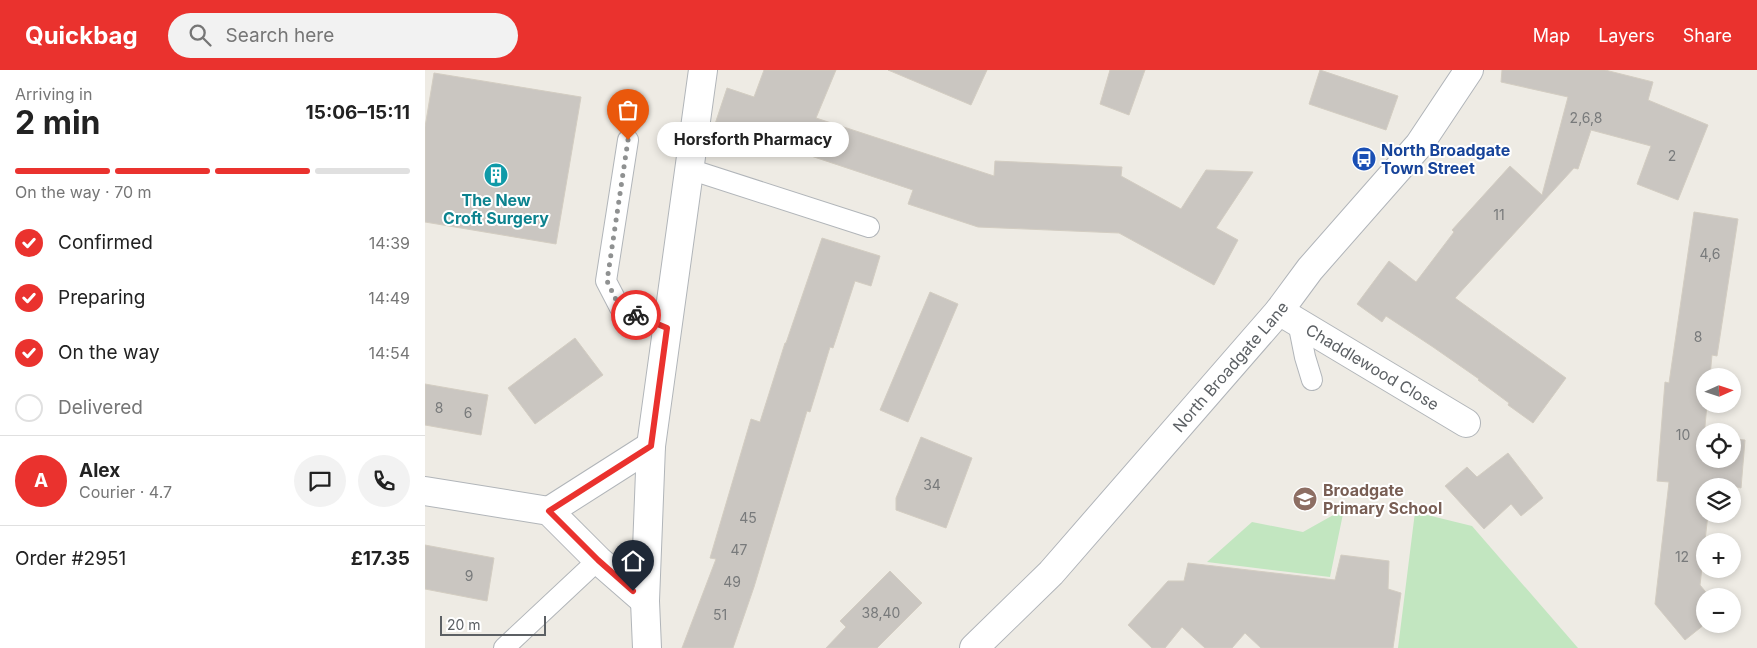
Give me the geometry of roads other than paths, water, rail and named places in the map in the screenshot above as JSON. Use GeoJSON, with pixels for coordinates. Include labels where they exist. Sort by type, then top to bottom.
{"type":"FeatureCollection","features":[{"type":"Feature","properties":{"kind":"street","name":"North Broadgate Lane"},"geometry":{"type":"LineString","coordinates":[[974,648],[1051,573],[1288,316],[1310,269],[1419,145],[1469,70]]}},
{"type":"Feature","properties":{"kind":"street"},"geometry":{"type":"LineString","coordinates":[[647,648],[645,601],[651,446],[689,169],[699,71]]}},
{"type":"Feature","properties":{"kind":"street","name":"Chaddlewood Close"},"geometry":{"type":"LineString","coordinates":[[1288,316],[1465,423]]}},
{"type":"Feature","properties":{"kind":"street"},"geometry":{"type":"LineString","coordinates":[[549,511],[651,446]]}},
{"type":"Feature","properties":{"kind":"street"},"geometry":{"type":"LineString","coordinates":[[425,491],[549,511],[598,560],[645,601]]}},
{"type":"Feature","properties":{"kind":"lane"},"geometry":{"type":"LineString","coordinates":[[628,140],[607,281],[620,308],[667,328]]}},
{"type":"Feature","properties":{"kind":"lane"},"geometry":{"type":"LineString","coordinates":[[689,169],[869,227]]}},
{"type":"Feature","properties":{"kind":"lane"},"geometry":{"type":"LineString","coordinates":[[1288,316],[1305,357],[1312,380]]}},
{"type":"Feature","properties":{"kind":"lane"},"geometry":{"type":"LineString","coordinates":[[504,648],[598,560]]}},
{"type":"Feature","properties":{"kind":"place","name":"Horsforth Pharmacy"},"geometry":{"type":"Point","coordinates":[628,140]}},
{"type":"Feature","properties":{"kind":"place","name":"North Broadgate Town Street"},"geometry":{"type":"Point","coordinates":[1364,159]}},
{"type":"Feature","properties":{"kind":"place","name":"The New Croft Surgery"},"geometry":{"type":"Point","coordinates":[496,175]}},
{"type":"Feature","properties":{"kind":"place","name":"Broadgate Primary School"},"geometry":{"type":"Point","coordinates":[1305,499]}}]}
